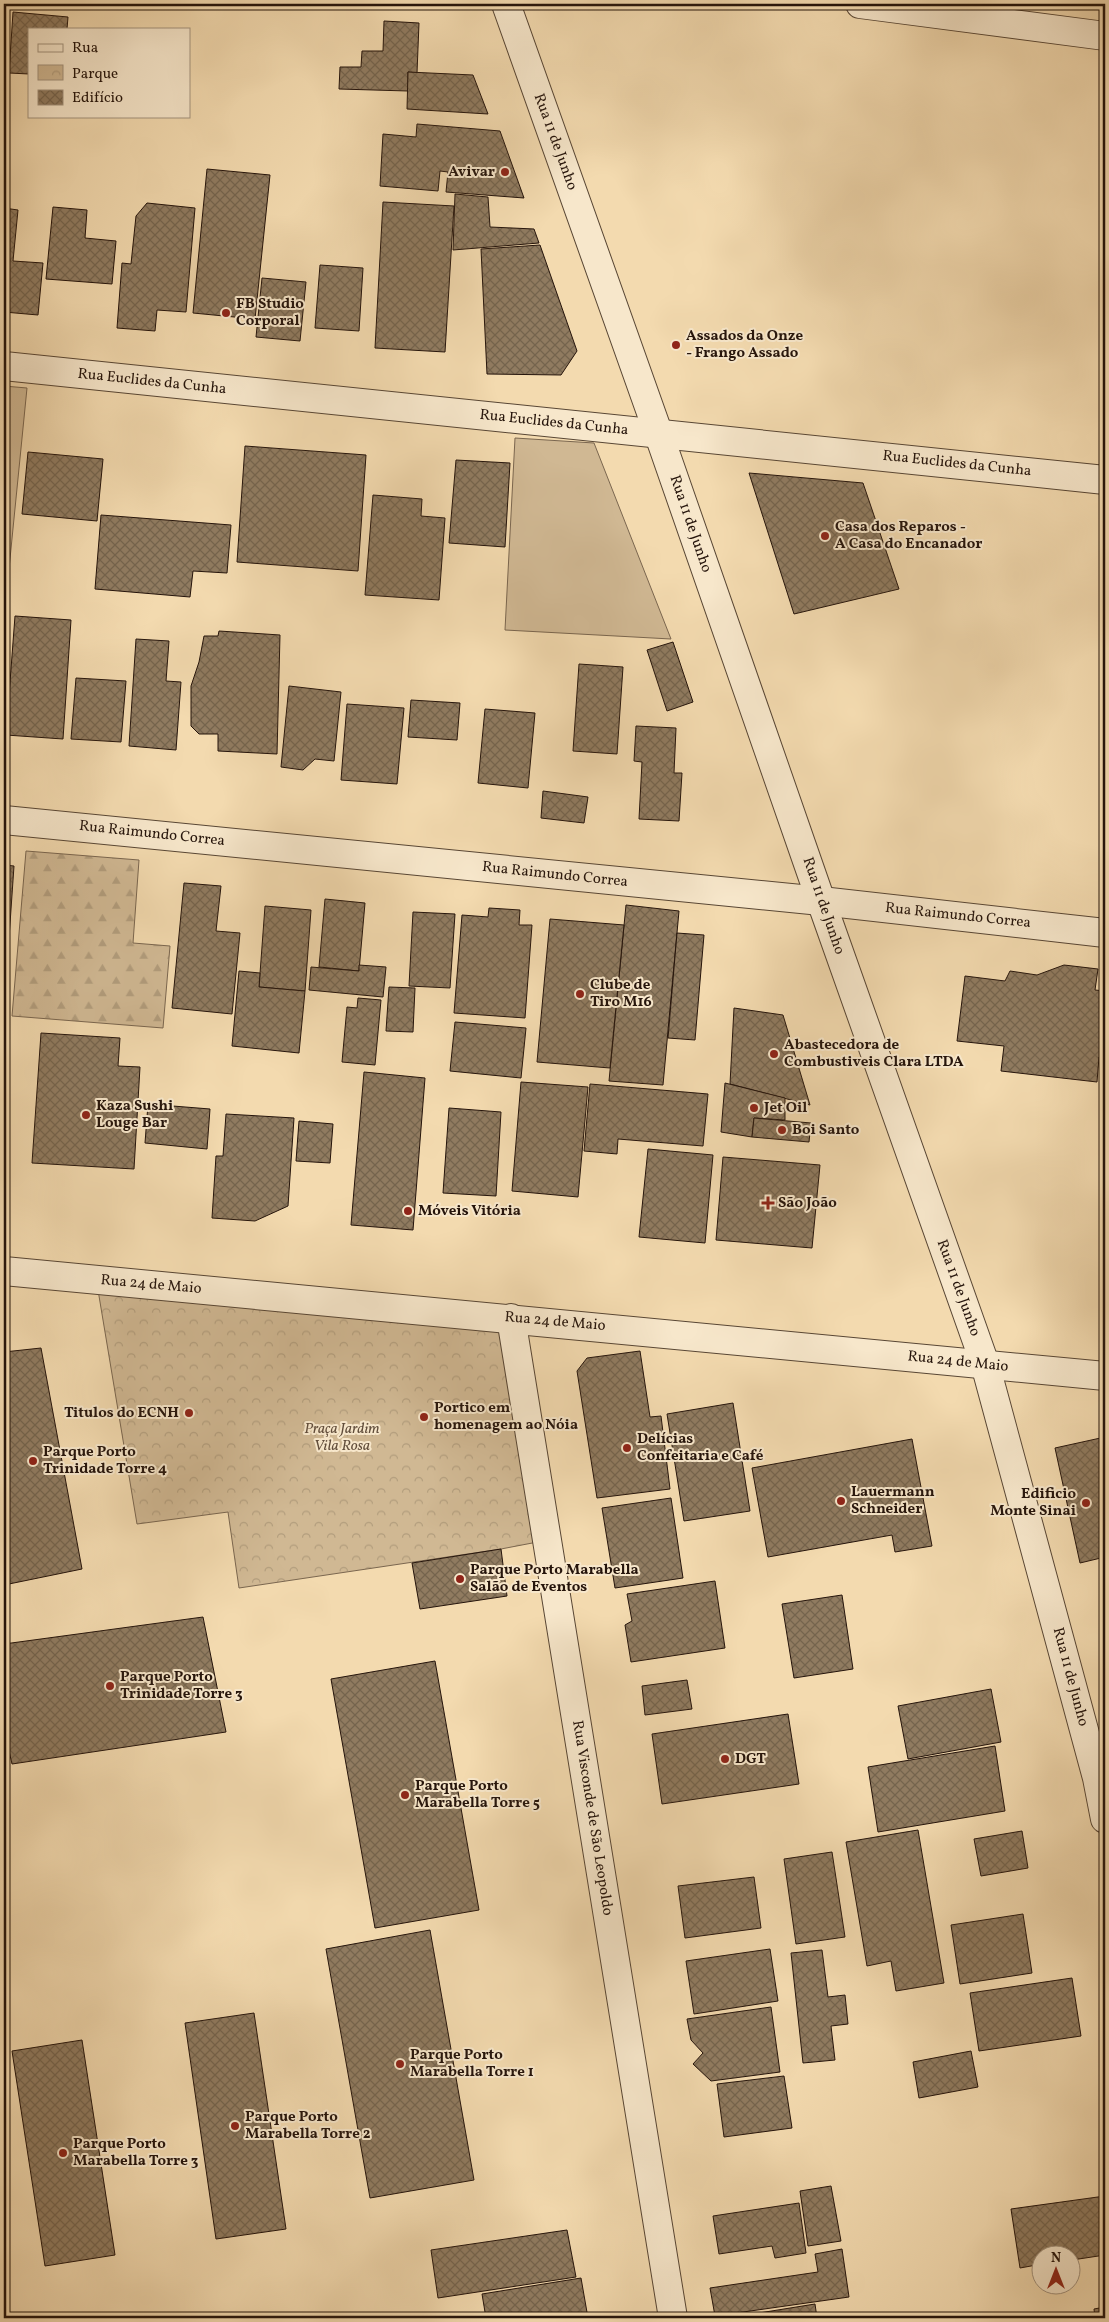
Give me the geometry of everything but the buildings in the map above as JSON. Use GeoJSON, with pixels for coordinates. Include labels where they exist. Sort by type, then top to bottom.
{"type":"FeatureCollection","features":[{"type":"Feature","properties":{"kind":"street","name":"Rua 11 de Junho"},"geometry":{"type":"LineString","coordinates":[[506,4],[985,1364],[1101,1779],[1105,1819]]}},
{"type":"Feature","properties":{"kind":"street"},"geometry":{"type":"LineString","coordinates":[[860,4],[1105,36]]}},
{"type":"Feature","properties":{"kind":"street","name":"Rua Euclides da Cunha"},"geometry":{"type":"LineString","coordinates":[[4,366],[1105,480]]}},
{"type":"Feature","properties":{"kind":"street","name":"Rua Raimundo Correa"},"geometry":{"type":"LineString","coordinates":[[4,820],[821,901],[1105,933]]}},
{"type":"Feature","properties":{"kind":"street","name":"Rua 24 de Maio"},"geometry":{"type":"LineString","coordinates":[[4,1271],[1105,1376]]}},
{"type":"Feature","properties":{"kind":"street","name":"Rua Visconde de São Leopoldo"},"geometry":{"type":"LineString","coordinates":[[512,1318],[673,2318]]}},
{"type":"Feature","properties":{"kind":"green space"},"geometry":{"type":"Polygon","coordinates":[[[4,386],[27,388],[5,609],[4,609],[4,386]]]}},
{"type":"Feature","properties":{"kind":"green space"},"geometry":{"type":"Polygon","coordinates":[[[515,438],[594,443],[671,639],[505,630],[515,438]]]}},
{"type":"Feature","properties":{"kind":"green space"},"geometry":{"type":"Polygon","coordinates":[[[26,851],[139,860],[133,943],[170,946],[163,1028],[12,1016],[26,851]]]}},
{"type":"Feature","properties":{"kind":"green space","name":"Praça Jardim Vila Rosa"},"geometry":{"type":"Polygon","coordinates":[[[97,1284],[511,1318],[548,1540],[501,1549],[239,1588],[228,1512],[137,1524],[97,1284]]]}},
{"type":"Feature","properties":{"kind":"place","name":"Avivar"},"geometry":{"type":"Point","coordinates":[505,172]}},
{"type":"Feature","properties":{"kind":"place","name":"FB Studio Corporal"},"geometry":{"type":"Point","coordinates":[226,313]}},
{"type":"Feature","properties":{"kind":"place","name":"Assados da Onze - Frango Assado"},"geometry":{"type":"Point","coordinates":[676,345]}},
{"type":"Feature","properties":{"kind":"place","name":"Casa dos Reparos - A Casa do Encanador"},"geometry":{"type":"Point","coordinates":[825,536]}},
{"type":"Feature","properties":{"kind":"place","name":"Clube de Tiro M16"},"geometry":{"type":"Point","coordinates":[580,994]}},
{"type":"Feature","properties":{"kind":"place","name":"Abastecedora de Combustiveis Clara LTDA"},"geometry":{"type":"Point","coordinates":[774,1054]}},
{"type":"Feature","properties":{"kind":"place","name":"Jet Oil"},"geometry":{"type":"Point","coordinates":[754,1108]}},
{"type":"Feature","properties":{"kind":"place","name":"Kaza Sushi Louge Bar"},"geometry":{"type":"Point","coordinates":[86,1115]}},
{"type":"Feature","properties":{"kind":"place","name":"Boi Santo"},"geometry":{"type":"Point","coordinates":[782,1130]}},
{"type":"Feature","properties":{"kind":"place","name":"São João"},"geometry":{"type":"Point","coordinates":[768,1203]}},
{"type":"Feature","properties":{"kind":"place","name":"Móveis Vitória"},"geometry":{"type":"Point","coordinates":[408,1211]}},
{"type":"Feature","properties":{"kind":"place","name":"Titulos do ECNH"},"geometry":{"type":"Point","coordinates":[189,1413]}},
{"type":"Feature","properties":{"kind":"place","name":"Portico em homenagem ao Nóia"},"geometry":{"type":"Point","coordinates":[424,1417]}},
{"type":"Feature","properties":{"kind":"place","name":"Delícias Confeitaria e Café"},"geometry":{"type":"Point","coordinates":[627,1448]}},
{"type":"Feature","properties":{"kind":"place","name":"Parque Porto Trinidade Torre 4"},"geometry":{"type":"Point","coordinates":[33,1461]}},
{"type":"Feature","properties":{"kind":"place","name":"Lauermann Schneider"},"geometry":{"type":"Point","coordinates":[841,1501]}},
{"type":"Feature","properties":{"kind":"place","name":"Edificio Monte Sinai"},"geometry":{"type":"Point","coordinates":[1086,1503]}},
{"type":"Feature","properties":{"kind":"place","name":"Parque Porto Marabella Salão de Eventos"},"geometry":{"type":"Point","coordinates":[460,1579]}},
{"type":"Feature","properties":{"kind":"place","name":"Parque Porto Trinidade Torre 3"},"geometry":{"type":"Point","coordinates":[110,1686]}},
{"type":"Feature","properties":{"kind":"place","name":"DGT"},"geometry":{"type":"Point","coordinates":[725,1759]}},
{"type":"Feature","properties":{"kind":"place","name":"Parque Porto Marabella Torre 5"},"geometry":{"type":"Point","coordinates":[405,1795]}},
{"type":"Feature","properties":{"kind":"place","name":"Parque Porto Marabella Torre 1"},"geometry":{"type":"Point","coordinates":[400,2064]}},
{"type":"Feature","properties":{"kind":"place","name":"Parque Porto Marabella Torre 2"},"geometry":{"type":"Point","coordinates":[235,2126]}},
{"type":"Feature","properties":{"kind":"place","name":"Parque Porto Marabella Torre 3"},"geometry":{"type":"Point","coordinates":[63,2153]}}]}
